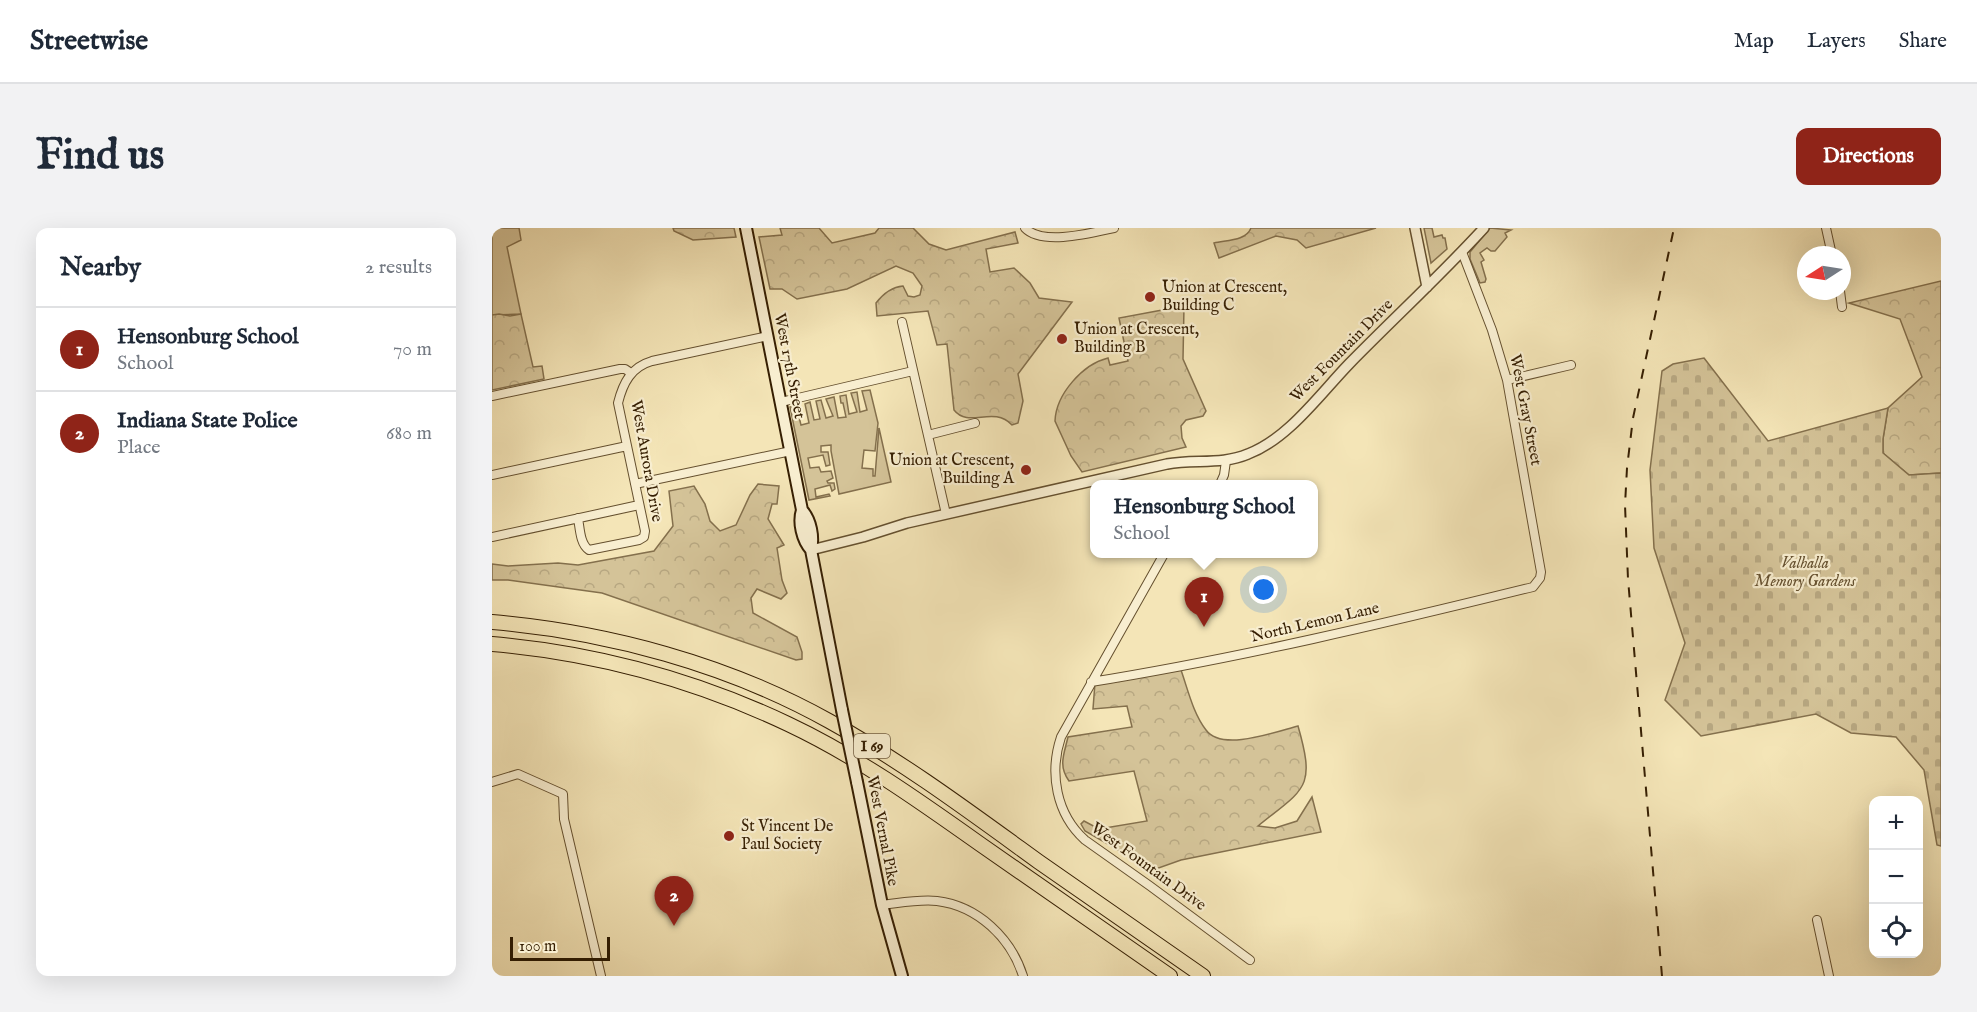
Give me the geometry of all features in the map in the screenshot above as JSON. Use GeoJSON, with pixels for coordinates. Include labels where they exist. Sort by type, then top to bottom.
{"type":"FeatureCollection","features":[{"type":"Feature","properties":{"kind":"highway","name":"I 69"},"geometry":{"type":"LineString","coordinates":[[492,622],[585,635],[650,651],[738,679],[828,720],[912,771],[1203,976]]}},
{"type":"Feature","properties":{"kind":"highway","name":"I 69"},"geometry":{"type":"LineString","coordinates":[[492,644],[581,656],[652,673],[722,696],[774,718],[832,747],[919,801],[1170,976]]}},
{"type":"Feature","properties":{"kind":"highway"},"geometry":{"type":"LineString","coordinates":[[492,653],[538,658],[581,656]]}},
{"type":"Feature","properties":{"kind":"main road","name":"West 17th Street"},"geometry":{"type":"LineString","coordinates":[[746,228],[802,510],[808,519],[813,540],[811,550]]}},
{"type":"Feature","properties":{"kind":"main road","name":"West Vernal Pike"},"geometry":{"type":"LineString","coordinates":[[811,550],[882,905],[902,976]]}},
{"type":"Feature","properties":{"kind":"street"},"geometry":{"type":"LineString","coordinates":[[1027,230],[1037,236],[1051,237],[1088,234],[1110,228]]}},
{"type":"Feature","properties":{"kind":"street"},"geometry":{"type":"LineString","coordinates":[[1415,228],[1427,287]]}},
{"type":"Feature","properties":{"kind":"street","name":"West Fountain Drive"},"geometry":{"type":"LineString","coordinates":[[1096,480],[1167,464],[1190,461],[1226,461],[1259,449],[1279,435],[1484,228]]}},
{"type":"Feature","properties":{"kind":"street"},"geometry":{"type":"LineString","coordinates":[[1826,228],[1830,246]]}},
{"type":"Feature","properties":{"kind":"street","name":"West Gray Street"},"geometry":{"type":"LineString","coordinates":[[1462,252],[1492,330],[1507,380],[1518,432],[1540,578]]}},
{"type":"Feature","properties":{"kind":"street"},"geometry":{"type":"LineString","coordinates":[[1841,300],[1842,307]]}},
{"type":"Feature","properties":{"kind":"street"},"geometry":{"type":"LineString","coordinates":[[902,322],[946,514]]}},
{"type":"Feature","properties":{"kind":"street"},"geometry":{"type":"LineString","coordinates":[[492,396],[620,369],[631,373],[641,365],[652,361],[768,336]]}},
{"type":"Feature","properties":{"kind":"street"},"geometry":{"type":"LineString","coordinates":[[1507,380],[1570,365]]}},
{"type":"Feature","properties":{"kind":"street"},"geometry":{"type":"LineString","coordinates":[[781,402],[913,371]]}},
{"type":"Feature","properties":{"kind":"street","name":"West Aurora Drive"},"geometry":{"type":"LineString","coordinates":[[578,518],[585,548],[589,550],[644,537],[645,531],[618,403],[624,384],[631,373]]}},
{"type":"Feature","properties":{"kind":"street"},"geometry":{"type":"LineString","coordinates":[[928,435],[975,423]]}},
{"type":"Feature","properties":{"kind":"street"},"geometry":{"type":"LineString","coordinates":[[492,475],[627,446]]}},
{"type":"Feature","properties":{"kind":"street"},"geometry":{"type":"LineString","coordinates":[[635,484],[791,451]]}},
{"type":"Feature","properties":{"kind":"street"},"geometry":{"type":"LineString","coordinates":[[1222,480],[1226,461]]}},
{"type":"Feature","properties":{"kind":"street","name":"West Fountain Drive"},"geometry":{"type":"LineString","coordinates":[[811,550],[946,514],[1090,481]]}},
{"type":"Feature","properties":{"kind":"street"},"geometry":{"type":"LineString","coordinates":[[492,537],[639,505]]}},
{"type":"Feature","properties":{"kind":"street","name":"West Fountain Drive"},"geometry":{"type":"LineString","coordinates":[[1162,558],[1064,729],[1056,752],[1054,768],[1056,788],[1067,817],[1077,834],[1250,960]]}},
{"type":"Feature","properties":{"kind":"street","name":"North Lemon Lane"},"geometry":{"type":"LineString","coordinates":[[1091,682],[1152,672],[1438,610],[1533,587],[1540,578]]}},
{"type":"Feature","properties":{"kind":"street"},"geometry":{"type":"LineString","coordinates":[[492,782],[518,774],[563,794],[564,819],[601,976]]}},
{"type":"Feature","properties":{"kind":"street"},"geometry":{"type":"LineString","coordinates":[[882,905],[937,901],[974,914],[1003,939],[1018,962],[1023,976]]}},
{"type":"Feature","properties":{"kind":"street"},"geometry":{"type":"LineString","coordinates":[[1817,920],[1829,976]]}},
{"type":"Feature","properties":{"kind":"green space"},"geometry":{"type":"Polygon","coordinates":[[[492,228],[519,228],[521,240],[507,247],[521,314],[492,315],[492,228]]]}},
{"type":"Feature","properties":{"kind":"green space"},"geometry":{"type":"Polygon","coordinates":[[[673,228],[734,228],[736,237],[693,240],[674,231],[673,228]]]}},
{"type":"Feature","properties":{"kind":"green space"},"geometry":{"type":"Polygon","coordinates":[[[780,228],[819,228],[832,243],[875,233],[879,228],[913,228],[929,244],[946,250],[1015,232],[1018,243],[986,249],[990,272],[1014,268],[1030,283],[1039,298],[1072,302],[1018,374],[1023,401],[1018,423],[1012,425],[1005,419],[989,416],[967,418],[954,410],[947,344],[937,345],[928,311],[877,316],[876,303],[891,289],[903,286],[908,296],[920,295],[922,286],[913,273],[896,266],[847,289],[797,299],[782,289],[770,289],[759,237],[782,235],[780,228]]]}},
{"type":"Feature","properties":{"kind":"green space"},"geometry":{"type":"Polygon","coordinates":[[[1251,228],[1376,228],[1306,248],[1297,240],[1276,236],[1219,258],[1214,243],[1241,238],[1251,228]]]}},
{"type":"Feature","properties":{"kind":"green space"},"geometry":{"type":"Polygon","coordinates":[[[1424,228],[1432,228],[1434,237],[1442,235],[1445,238],[1447,249],[1431,263],[1424,228]]]}},
{"type":"Feature","properties":{"kind":"green space"},"geometry":{"type":"Polygon","coordinates":[[[1490,228],[1511,230],[1505,233],[1507,237],[1495,251],[1487,248],[1480,253],[1484,260],[1481,262],[1486,279],[1485,282],[1480,283],[1470,259],[1470,252],[1490,228]]]}},
{"type":"Feature","properties":{"kind":"green space"},"geometry":{"type":"Polygon","coordinates":[[[1941,281],[1941,473],[1909,475],[1883,453],[1883,439],[1888,408],[1922,377],[1900,319],[1849,303],[1941,281]]]}},
{"type":"Feature","properties":{"kind":"green space"},"geometry":{"type":"Polygon","coordinates":[[[1184,306],[1183,359],[1206,411],[1203,416],[1186,420],[1181,426],[1182,438],[1186,447],[1082,472],[1071,456],[1055,421],[1060,401],[1066,391],[1081,373],[1099,361],[1108,358],[1110,365],[1128,361],[1119,318],[1184,306]]]}},
{"type":"Feature","properties":{"kind":"green space"},"geometry":{"type":"Polygon","coordinates":[[[521,314],[533,367],[542,366],[544,379],[492,390],[492,315],[510,316],[521,314]]]}},
{"type":"Feature","properties":{"kind":"green space","name":"Valhalla Memory Gardens"},"geometry":{"type":"Polygon","coordinates":[[[1704,358],[1768,441],[1888,408],[1883,453],[1909,475],[1941,473],[1941,846],[1937,845],[1924,770],[1896,737],[1851,733],[1816,714],[1701,736],[1665,700],[1685,643],[1654,548],[1650,470],[1662,371],[1673,364],[1704,358]]]}},
{"type":"Feature","properties":{"kind":"green space"},"geometry":{"type":"Polygon","coordinates":[[[870,390],[878,423],[875,451],[864,450],[862,468],[873,469],[873,476],[875,476],[879,428],[891,482],[839,494],[831,445],[821,446],[821,452],[828,452],[830,465],[826,466],[823,455],[808,458],[810,468],[819,467],[821,472],[831,471],[833,478],[827,481],[834,483],[835,489],[832,491],[830,485],[815,489],[816,497],[829,494],[830,496],[809,500],[790,407],[799,405],[801,425],[809,423],[805,404],[810,402],[814,420],[820,419],[816,401],[821,400],[826,418],[833,416],[826,399],[834,397],[838,418],[846,417],[840,396],[846,395],[849,414],[857,412],[851,393],[857,392],[860,412],[867,410],[862,391],[870,390]]]}},
{"type":"Feature","properties":{"kind":"green space"},"geometry":{"type":"Polygon","coordinates":[[[758,484],[779,486],[777,504],[772,504],[768,519],[784,545],[777,548],[782,580],[787,593],[781,599],[757,589],[751,598],[753,613],[797,637],[802,659],[796,660],[602,593],[508,580],[492,580],[492,564],[508,566],[558,563],[578,565],[654,551],[673,526],[669,491],[694,486],[705,504],[710,521],[720,531],[736,525],[750,495],[758,484]]]}},
{"type":"Feature","properties":{"kind":"green space"},"geometry":{"type":"Polygon","coordinates":[[[1181,670],[1198,716],[1206,730],[1214,736],[1224,740],[1249,739],[1298,726],[1306,763],[1306,775],[1302,785],[1287,803],[1258,826],[1275,828],[1297,821],[1312,797],[1321,832],[1181,860],[1153,870],[1085,831],[1081,824],[1084,821],[1099,829],[1147,821],[1134,771],[1069,781],[1066,776],[1063,760],[1068,737],[1132,727],[1127,706],[1093,709],[1095,683],[1181,670]]]}},
{"type":"Feature","properties":{"kind":"railway"},"geometry":{"type":"LineString","coordinates":[[1662,976],[1628,579],[1625,505],[1633,418],[1674,228]]}},
{"type":"Feature","properties":{"kind":"place","name":"Union at Crescent, Building C"},"geometry":{"type":"Point","coordinates":[1150,297]}},
{"type":"Feature","properties":{"kind":"place","name":"Union at Crescent, Building B"},"geometry":{"type":"Point","coordinates":[1062,339]}},
{"type":"Feature","properties":{"kind":"place","name":"Union at Crescent, Building A"},"geometry":{"type":"Point","coordinates":[1026,470]}},
{"type":"Feature","properties":{"kind":"place","name":"Hensonburg School"},"geometry":{"type":"Point","coordinates":[1204,627]}},
{"type":"Feature","properties":{"kind":"place","name":"St Vincent De Paul Society"},"geometry":{"type":"Point","coordinates":[729,836]}},
{"type":"Feature","properties":{"kind":"place","name":"Indiana State Police"},"geometry":{"type":"Point","coordinates":[674,926]}}]}
